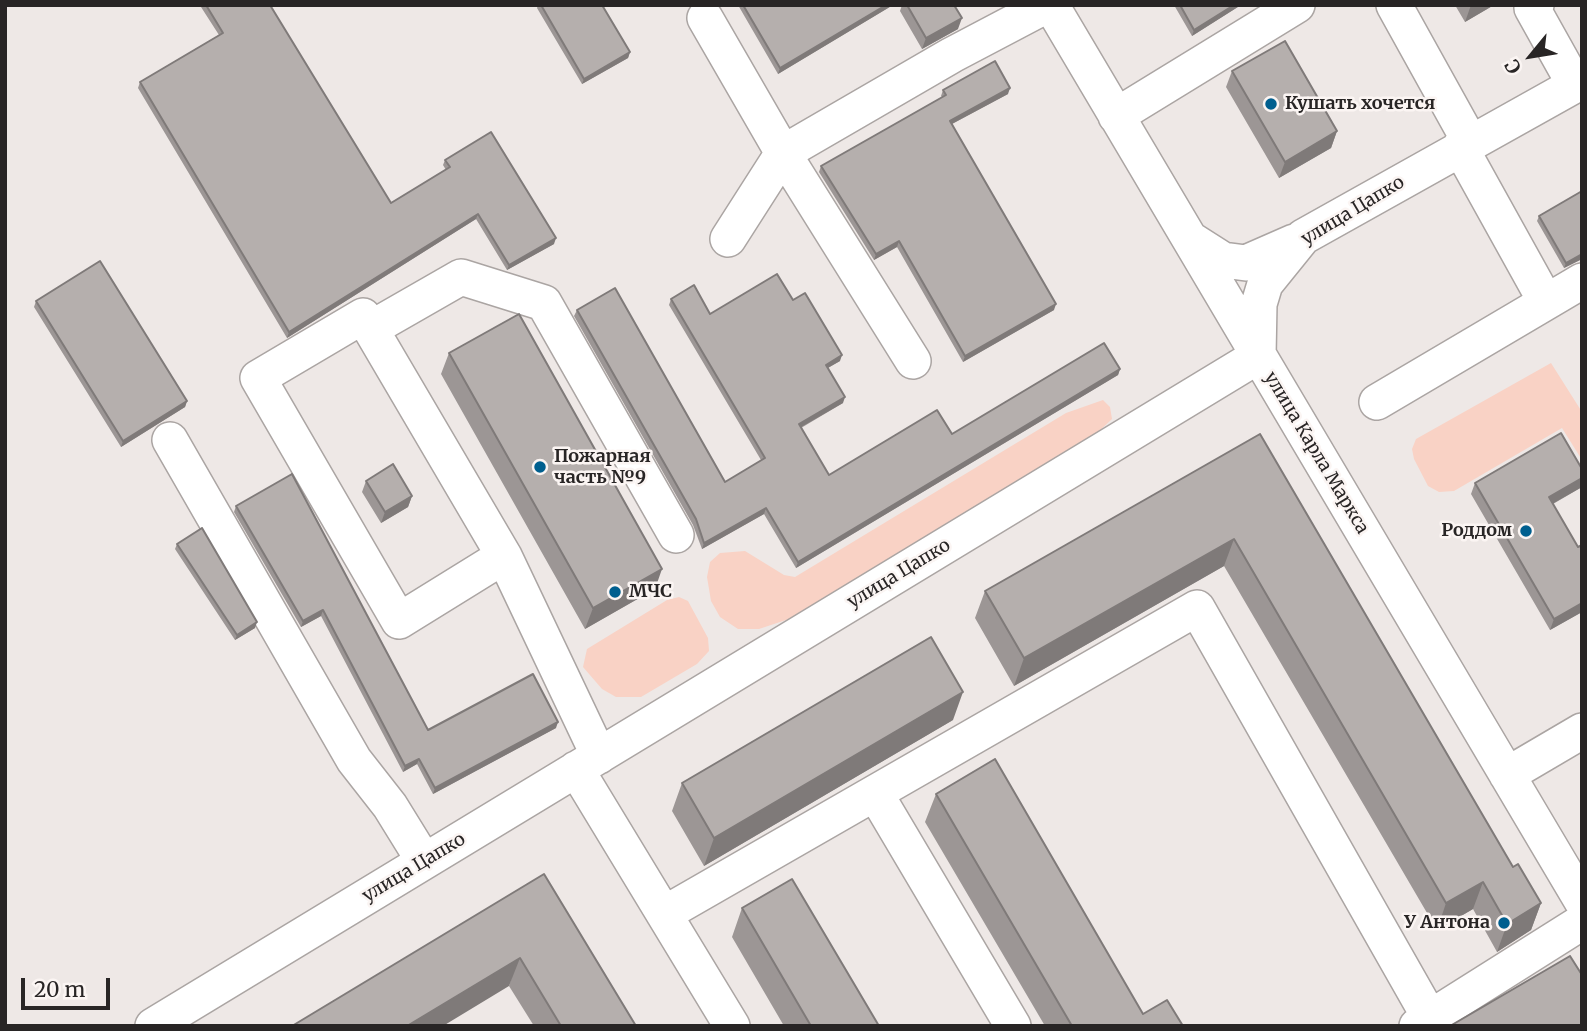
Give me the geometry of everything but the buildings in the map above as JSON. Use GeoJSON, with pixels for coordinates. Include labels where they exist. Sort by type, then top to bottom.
{"type":"FeatureCollection","features":[{"type":"Feature","properties":{"kind":"street","name":"улица Карла Маркса"},"geometry":{"type":"LineString","coordinates":[[1049,5],[1582,901]]}},
{"type":"Feature","properties":{"kind":"street"},"geometry":{"type":"LineString","coordinates":[[729,239],[783,153],[951,55],[1049,5]]}},
{"type":"Feature","properties":{"kind":"street"},"geometry":{"type":"LineString","coordinates":[[1116,116],[1297,5]]}},
{"type":"Feature","properties":{"kind":"street"},"geometry":{"type":"LineString","coordinates":[[1394,5],[1546,302]]}},
{"type":"Feature","properties":{"kind":"street"},"geometry":{"type":"LineString","coordinates":[[1536,5],[1532,8],[1578,83]]}},
{"type":"Feature","properties":{"kind":"street"},"geometry":{"type":"LineString","coordinates":[[705,18],[783,153],[913,361]]}},
{"type":"Feature","properties":{"kind":"street","name":"улица Цапко"},"geometry":{"type":"LineString","coordinates":[[153,1026],[1258,356],[1259,304],[1265,284],[1303,237],[1578,83]]}},
{"type":"Feature","properties":{"kind":"street"},"geometry":{"type":"LineString","coordinates":[[1189,238],[1223,260],[1246,263],[1303,237]]}},
{"type":"Feature","properties":{"kind":"street"},"geometry":{"type":"LineString","coordinates":[[372,328],[461,277],[544,303],[676,535]]}},
{"type":"Feature","properties":{"kind":"street"},"geometry":{"type":"LineString","coordinates":[[1377,402],[1582,281]]}},
{"type":"Feature","properties":{"kind":"street"},"geometry":{"type":"LineString","coordinates":[[504,556],[399,621],[258,378],[363,316],[372,328],[504,556],[588,763],[664,914],[732,1026]]}},
{"type":"Feature","properties":{"kind":"street"},"geometry":{"type":"LineString","coordinates":[[170,440],[354,761],[390,806],[424,861]]}},
{"type":"Feature","properties":{"kind":"street"},"geometry":{"type":"LineString","coordinates":[[664,914],[1197,608],[1423,1022],[1582,922]]}},
{"type":"Feature","properties":{"kind":"street"},"geometry":{"type":"LineString","coordinates":[[1507,775],[1582,731]]}},
{"type":"Feature","properties":{"kind":"street"},"geometry":{"type":"LineString","coordinates":[[874,793],[1013,1026]]}},
{"type":"Feature","properties":{"kind":"shaded area"},"geometry":{"type":"Polygon","coordinates":[[[1551,363],[1582,412],[1582,460],[1562,428],[1454,491],[1439,492],[1428,486],[1414,459],[1412,449],[1416,439],[1551,363]]]}},
{"type":"Feature","properties":{"kind":"shaded area"},"geometry":{"type":"Polygon","coordinates":[[[1103,400],[1110,407],[1112,419],[1093,437],[795,617],[759,629],[738,629],[720,617],[711,601],[707,577],[710,562],[720,553],[745,551],[784,575],[795,577],[1066,413],[1103,400]]]}},
{"type":"Feature","properties":{"kind":"shaded area"},"geometry":{"type":"Polygon","coordinates":[[[679,597],[688,601],[708,638],[709,651],[697,664],[641,697],[616,697],[602,689],[583,667],[587,649],[667,600],[679,597]]]}},
{"type":"Feature","properties":{"kind":"place","name":"Кушать хочется"},"geometry":{"type":"Point","coordinates":[1271,104]}},
{"type":"Feature","properties":{"kind":"place","name":"Пожарная часть №9"},"geometry":{"type":"Point","coordinates":[540,467]}},
{"type":"Feature","properties":{"kind":"place","name":"Роддом"},"geometry":{"type":"Point","coordinates":[1526,531]}},
{"type":"Feature","properties":{"kind":"place","name":"МЧС"},"geometry":{"type":"Point","coordinates":[615,592]}},
{"type":"Feature","properties":{"kind":"place","name":"У Антона"},"geometry":{"type":"Point","coordinates":[1504,923]}}]}
